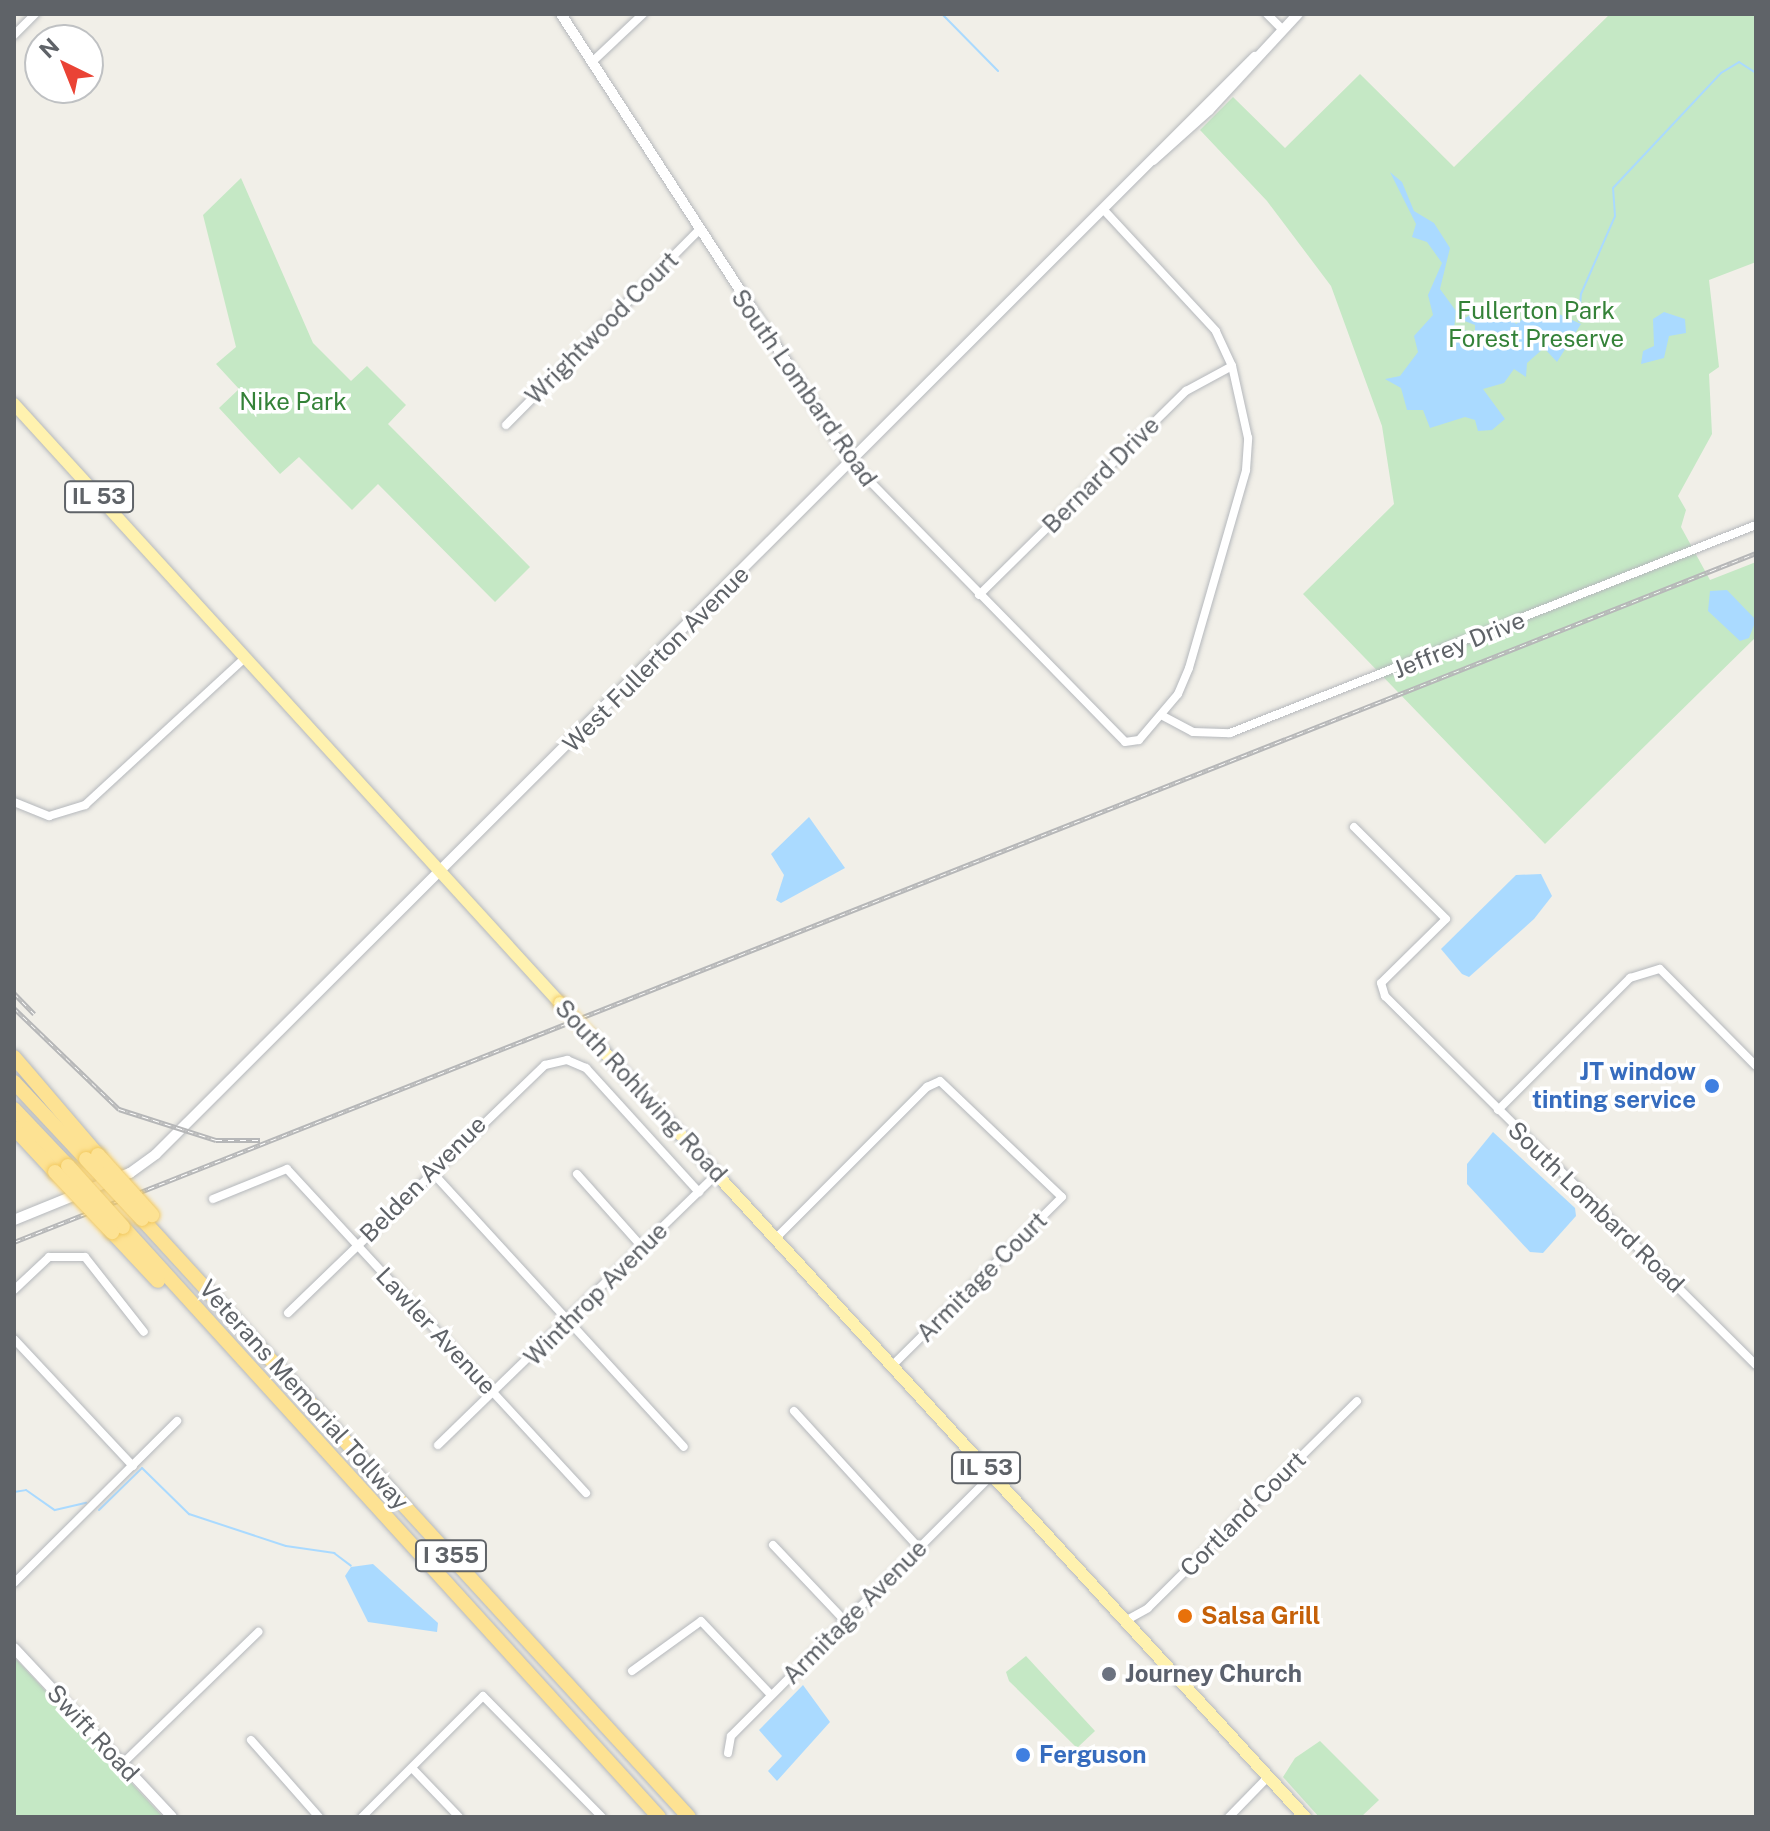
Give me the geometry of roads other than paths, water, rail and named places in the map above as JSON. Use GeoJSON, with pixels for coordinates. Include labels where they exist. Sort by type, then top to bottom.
{"type":"FeatureCollection","features":[{"type":"Feature","properties":{"kind":"highway"},"geometry":{"type":"LineString","coordinates":[[14,1057],[92,1157]]}},
{"type":"Feature","properties":{"kind":"highway","name":"Veterans Memorial Tollway"},"geometry":{"type":"LineString","coordinates":[[14,1082],[92,1157],[213,1295],[689,1817]]}},
{"type":"Feature","properties":{"kind":"highway","name":"Veterans Memorial Tollway"},"geometry":{"type":"LineString","coordinates":[[14,1109],[62,1169],[251,1369],[659,1817]]}},
{"type":"Feature","properties":{"kind":"highway"},"geometry":{"type":"LineString","coordinates":[[14,1128],[62,1169]]}},
{"type":"Feature","properties":{"kind":"main road","name":"South Rohlwing Road"},"geometry":{"type":"LineString","coordinates":[[14,404],[1268,1777]]}},
{"type":"Feature","properties":{"kind":"main road","name":"IL 53"},"geometry":{"type":"LineString","coordinates":[[1268,1777],[1305,1817]]}},
{"type":"Feature","properties":{"kind":"street"},"geometry":{"type":"LineString","coordinates":[[14,35],[35,14]]}},
{"type":"Feature","properties":{"kind":"street","name":"South Lombard Road"},"geometry":{"type":"LineString","coordinates":[[561,14],[698,231],[852,463],[1125,742],[1139,740],[1161,715]]}},
{"type":"Feature","properties":{"kind":"street"},"geometry":{"type":"LineString","coordinates":[[592,62],[643,14]]}},
{"type":"Feature","properties":{"kind":"street"},"geometry":{"type":"LineString","coordinates":[[1267,14],[1282,29]]}},
{"type":"Feature","properties":{"kind":"street","name":"West Fullerton Avenue"},"geometry":{"type":"LineString","coordinates":[[14,1220],[130,1173],[156,1154],[442,873],[1298,14]]}},
{"type":"Feature","properties":{"kind":"street"},"geometry":{"type":"LineString","coordinates":[[1103,209],[1204,314],[1232,366],[1248,438],[1246,470],[1189,668],[1161,715]]}},
{"type":"Feature","properties":{"kind":"street","name":"Wrightwood Court"},"geometry":{"type":"LineString","coordinates":[[506,425],[698,231]]}},
{"type":"Feature","properties":{"kind":"street","name":"Bernard Drive"},"geometry":{"type":"LineString","coordinates":[[979,595],[1186,391],[1232,366]]}},
{"type":"Feature","properties":{"kind":"street","name":"Jeffrey Drive"},"geometry":{"type":"LineString","coordinates":[[1161,715],[1193,732],[1230,733],[1756,525]]}},
{"type":"Feature","properties":{"kind":"street"},"geometry":{"type":"LineString","coordinates":[[14,802],[49,816],[85,805],[245,658]]}},
{"type":"Feature","properties":{"kind":"street","name":"South Lombard Road"},"geometry":{"type":"LineString","coordinates":[[1354,827],[1446,919],[1381,984],[1436,1049],[1756,1365]]}},
{"type":"Feature","properties":{"kind":"street"},"geometry":{"type":"LineString","coordinates":[[1498,1110],[1630,978],[1660,969],[1756,1066]]}},
{"type":"Feature","properties":{"kind":"street","name":"Belden Avenue"},"geometry":{"type":"LineString","coordinates":[[288,1313],[525,1078],[567,1060],[586,1068],[699,1192]]}},
{"type":"Feature","properties":{"kind":"street","name":"Armitage Court"},"geometry":{"type":"LineString","coordinates":[[776,1238],[927,1087],[940,1081],[1062,1197],[892,1366]]}},
{"type":"Feature","properties":{"kind":"street","name":"Lawler Avenue"},"geometry":{"type":"LineString","coordinates":[[213,1199],[287,1169],[586,1493]]}},
{"type":"Feature","properties":{"kind":"street"},"geometry":{"type":"LineString","coordinates":[[431,1171],[684,1447]]}},
{"type":"Feature","properties":{"kind":"street"},"geometry":{"type":"LineString","coordinates":[[577,1174],[643,1248]]}},
{"type":"Feature","properties":{"kind":"street","name":"Winthrop Avenue"},"geometry":{"type":"LineString","coordinates":[[438,1445],[570,1323],[717,1174]]}},
{"type":"Feature","properties":{"kind":"street"},"geometry":{"type":"LineString","coordinates":[[14,1290],[49,1257],[70,1252],[85,1257],[144,1332]]}},
{"type":"Feature","properties":{"kind":"street"},"geometry":{"type":"LineString","coordinates":[[14,1339],[133,1466]]}},
{"type":"Feature","properties":{"kind":"street","name":"Cortland Court"},"geometry":{"type":"LineString","coordinates":[[1125,1621],[1148,1608],[1357,1401]]}},
{"type":"Feature","properties":{"kind":"street"},"geometry":{"type":"LineString","coordinates":[[794,1411],[919,1548]]}},
{"type":"Feature","properties":{"kind":"street"},"geometry":{"type":"LineString","coordinates":[[14,1583],[177,1421]]}},
{"type":"Feature","properties":{"kind":"street","name":"Armitage Avenue"},"geometry":{"type":"LineString","coordinates":[[728,1753],[731,1736],[992,1475]]}},
{"type":"Feature","properties":{"kind":"street"},"geometry":{"type":"LineString","coordinates":[[773,1545],[846,1622]]}},
{"type":"Feature","properties":{"kind":"street"},"geometry":{"type":"LineString","coordinates":[[632,1671],[701,1621],[771,1695]]}},
{"type":"Feature","properties":{"kind":"street"},"geometry":{"type":"LineString","coordinates":[[122,1764],[258,1632]]}},
{"type":"Feature","properties":{"kind":"street","name":"Swift Road"},"geometry":{"type":"LineString","coordinates":[[14,1648],[172,1817]]}},
{"type":"Feature","properties":{"kind":"street"},"geometry":{"type":"LineString","coordinates":[[362,1817],[483,1696],[602,1817]]}},
{"type":"Feature","properties":{"kind":"street"},"geometry":{"type":"LineString","coordinates":[[251,1740],[319,1817]]}},
{"type":"Feature","properties":{"kind":"street"},"geometry":{"type":"LineString","coordinates":[[412,1768],[459,1817]]}},
{"type":"Feature","properties":{"kind":"street"},"geometry":{"type":"LineString","coordinates":[[1229,1817],[1268,1777]]}},
{"type":"Feature","properties":{"kind":"water"},"geometry":{"type":"Polygon","coordinates":[[[1390,172],[1402,182],[1414,211],[1434,223],[1450,248],[1440,289],[1456,311],[1454,329],[1475,332],[1475,325],[1462,320],[1485,305],[1500,306],[1516,324],[1541,306],[1581,324],[1557,362],[1544,348],[1527,363],[1526,377],[1514,369],[1504,383],[1483,389],[1505,419],[1492,430],[1478,431],[1475,420],[1465,417],[1430,428],[1423,410],[1407,410],[1401,388],[1385,379],[1400,376],[1418,352],[1414,336],[1433,315],[1428,295],[1442,263],[1427,242],[1412,237],[1416,224],[1390,172]]]}},
{"type":"Feature","properties":{"kind":"water"},"geometry":{"type":"Polygon","coordinates":[[[1664,312],[1685,319],[1686,333],[1669,336],[1664,358],[1641,364],[1643,351],[1654,346],[1653,319],[1664,312]]]}},
{"type":"Feature","properties":{"kind":"water"},"geometry":{"type":"Polygon","coordinates":[[[1727,590],[1756,620],[1749,638],[1740,641],[1708,611],[1710,591],[1727,590]]]}},
{"type":"Feature","properties":{"kind":"water"},"geometry":{"type":"Polygon","coordinates":[[[809,817],[845,868],[781,903],[776,900],[784,875],[771,854],[809,817]]]}},
{"type":"Feature","properties":{"kind":"water"},"geometry":{"type":"Polygon","coordinates":[[[1541,874],[1552,896],[1534,919],[1469,977],[1462,974],[1441,949],[1516,875],[1541,874]]]}},
{"type":"Feature","properties":{"kind":"water"},"geometry":{"type":"Polygon","coordinates":[[[1493,1132],[1575,1208],[1576,1216],[1543,1253],[1530,1252],[1467,1184],[1467,1164],[1493,1132]]]}},
{"type":"Feature","properties":{"kind":"water"},"geometry":{"type":"Polygon","coordinates":[[[373,1564],[438,1623],[437,1632],[368,1622],[345,1576],[351,1567],[373,1564]]]}},
{"type":"Feature","properties":{"kind":"water"},"geometry":{"type":"Polygon","coordinates":[[[803,1685],[830,1722],[777,1781],[768,1771],[782,1756],[759,1730],[803,1685]]]}},
{"type":"Feature","properties":{"kind":"waterway"},"geometry":{"type":"LineString","coordinates":[[942,14],[998,71]]}},
{"type":"Feature","properties":{"kind":"waterway"},"geometry":{"type":"LineString","coordinates":[[1579,321],[1581,294],[1615,216],[1613,188],[1721,73],[1739,62],[1756,73]]}},
{"type":"Feature","properties":{"kind":"waterway"},"geometry":{"type":"LineString","coordinates":[[99,1510],[142,1468],[189,1514],[286,1546],[334,1553],[351,1566]]}},
{"type":"Feature","properties":{"kind":"waterway"},"geometry":{"type":"LineString","coordinates":[[14,1492],[26,1490],[55,1510],[86,1503]]}},
{"type":"Feature","properties":{"kind":"railway"},"geometry":{"type":"LineString","coordinates":[[14,1242],[1756,553]]}},
{"type":"Feature","properties":{"kind":"railway"},"geometry":{"type":"LineString","coordinates":[[14,993],[34,1014]]}},
{"type":"Feature","properties":{"kind":"railway"},"geometry":{"type":"LineString","coordinates":[[14,1008],[119,1109],[216,1140],[260,1140]]}},
{"type":"Feature","properties":{"kind":"place","name":"JT window tinting service"},"geometry":{"type":"Point","coordinates":[1712,1086]}},
{"type":"Feature","properties":{"kind":"place","name":"Salsa Grill"},"geometry":{"type":"Point","coordinates":[1185,1616]}},
{"type":"Feature","properties":{"kind":"place","name":"Journey Church"},"geometry":{"type":"Point","coordinates":[1109,1674]}},
{"type":"Feature","properties":{"kind":"place","name":"Ferguson"},"geometry":{"type":"Point","coordinates":[1023,1755]}},
{"type":"Feature","properties":{"kind":"park label","name":"Fullerton Park Forest Preserve"},"geometry":{"type":"Point","coordinates":[1536,325]}},
{"type":"Feature","properties":{"kind":"park label","name":"Nike Park"},"geometry":{"type":"Point","coordinates":[293,402]}}]}
